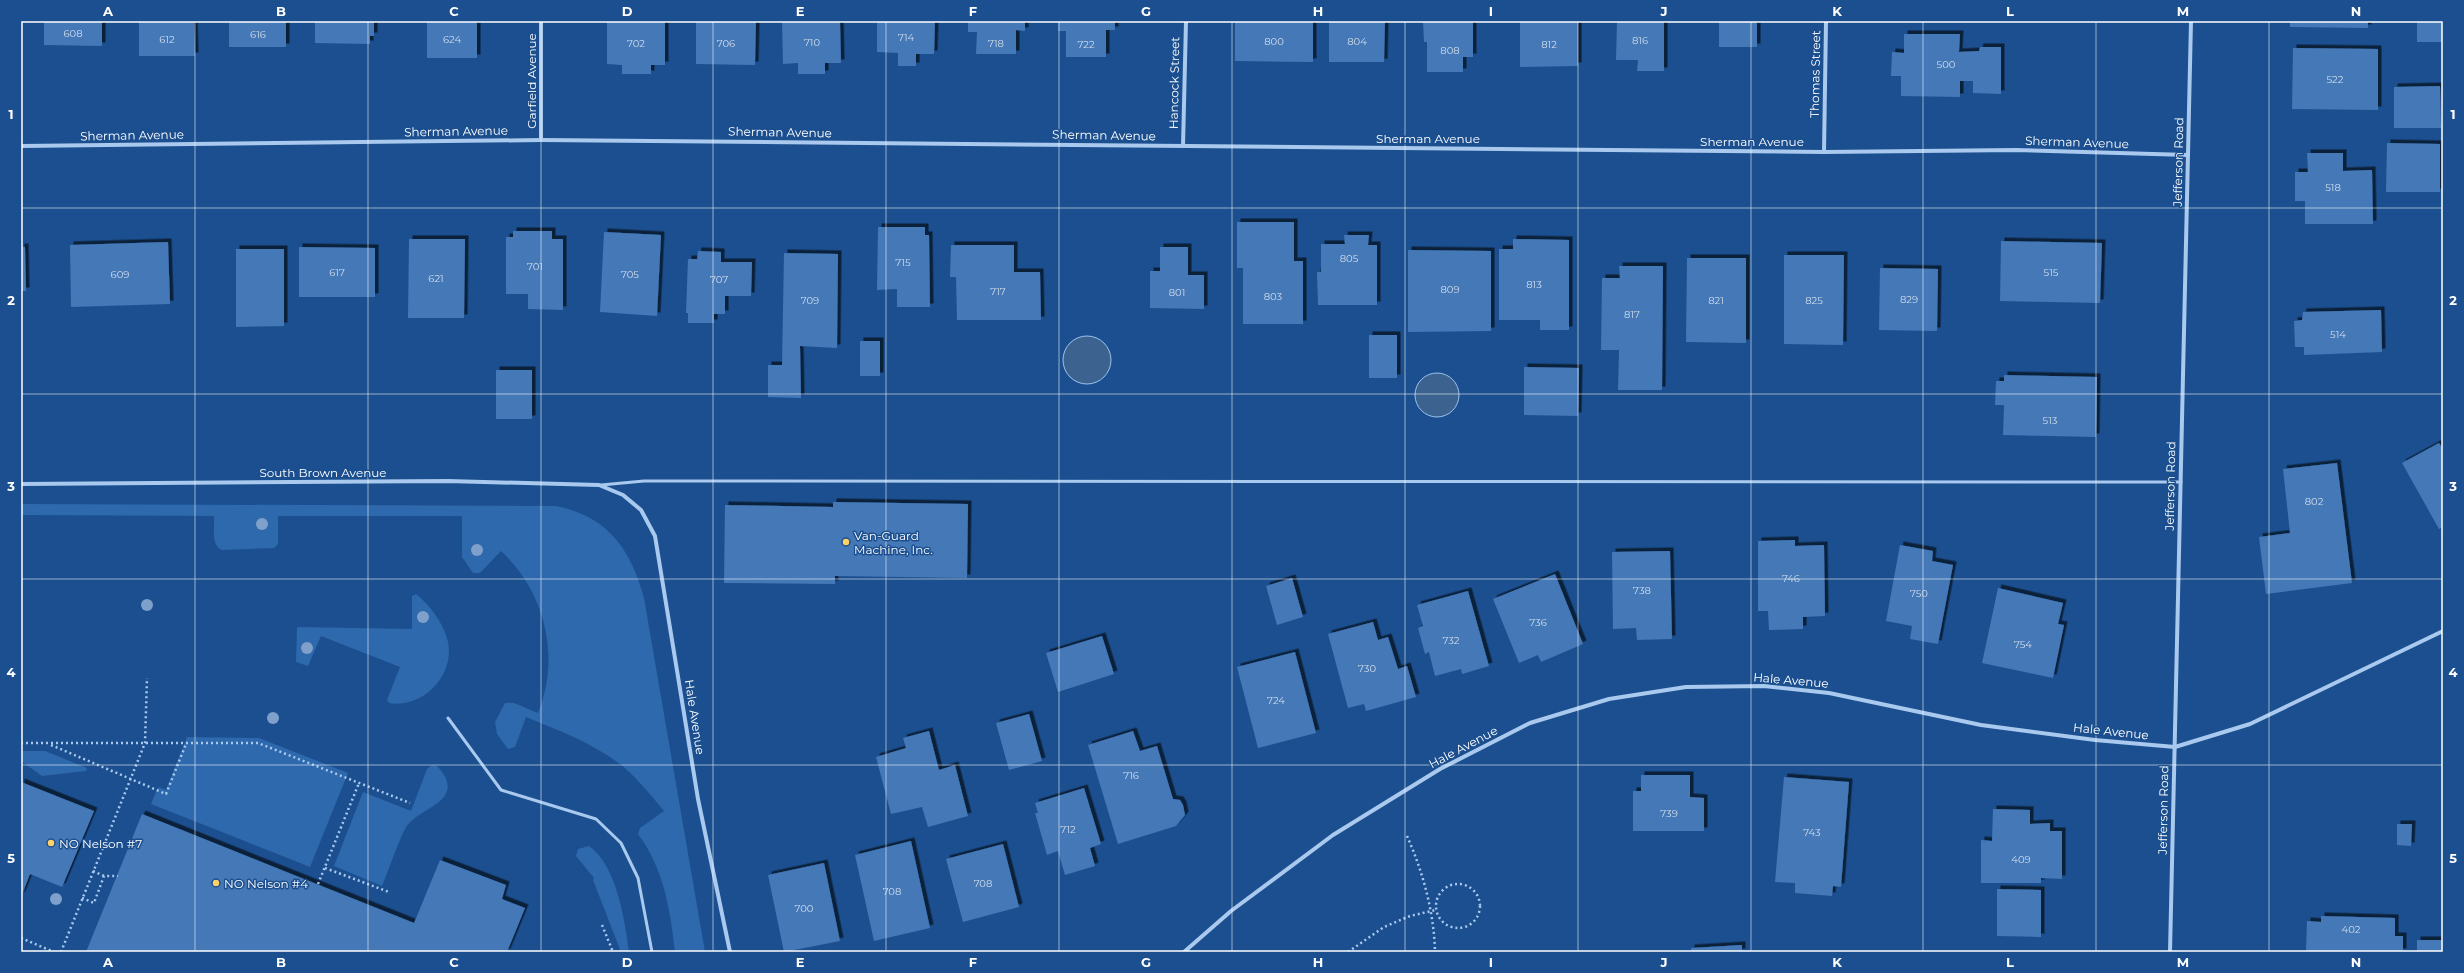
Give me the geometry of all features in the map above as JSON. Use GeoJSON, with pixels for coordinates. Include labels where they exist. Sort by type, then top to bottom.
{"type":"FeatureCollection","features":[{"type":"Feature","properties":{"kind":"street","name":"Garfield Avenue"},"geometry":{"type":"LineString","coordinates":[[541,21],[541,140]]}},
{"type":"Feature","properties":{"kind":"street","name":"Hancock Street"},"geometry":{"type":"LineString","coordinates":[[1183,146],[1186,21]]}},
{"type":"Feature","properties":{"kind":"street","name":"Thomas Street"},"geometry":{"type":"LineString","coordinates":[[1824,152],[1826,21]]}},
{"type":"Feature","properties":{"kind":"street","name":"Jefferson Road"},"geometry":{"type":"LineString","coordinates":[[2170,952],[2191,21]]}},
{"type":"Feature","properties":{"kind":"street","name":"Sherman Avenue"},"geometry":{"type":"LineString","coordinates":[[21,146],[541,140],[1824,152],[2016,150],[2188,155]]}},
{"type":"Feature","properties":{"kind":"street","name":"South Brown Avenue"},"geometry":{"type":"LineString","coordinates":[[21,484],[448,481],[599,485],[623,495]]}},
{"type":"Feature","properties":{"kind":"street","name":"Hale Avenue"},"geometry":{"type":"LineString","coordinates":[[623,495],[641,510],[655,536],[698,799],[730,952]]}},
{"type":"Feature","properties":{"kind":"street","name":"Hale Avenue"},"geometry":{"type":"LineString","coordinates":[[1184,952],[1231,910],[1333,835],[1440,769],[1530,723],[1609,699],[1686,687],[1764,686],[1829,693],[1981,726],[2095,740],[2175,746],[2250,724],[2443,631]]}},
{"type":"Feature","properties":{"kind":"lane"},"geometry":{"type":"LineString","coordinates":[[599,485],[644,480],[2181,482]]}},
{"type":"Feature","properties":{"kind":"lane"},"geometry":{"type":"LineString","coordinates":[[448,718],[501,790],[596,819],[621,843],[638,878],[652,952]]}},
{"type":"Feature","properties":{"kind":"path"},"geometry":{"type":"LineString","coordinates":[[61,952],[145,743],[147,678]]}},
{"type":"Feature","properties":{"kind":"path"},"geometry":{"type":"LineString","coordinates":[[21,744],[258,743],[410,803]]}},
{"type":"Feature","properties":{"kind":"path"},"geometry":{"type":"LineString","coordinates":[[48,744],[166,794],[186,744]]}},
{"type":"Feature","properties":{"kind":"path"},"geometry":{"type":"LineString","coordinates":[[318,884],[359,783]]}},
{"type":"Feature","properties":{"kind":"path"},"geometry":{"type":"LineString","coordinates":[[1407,836],[1424,883],[1431,912],[1435,952]]}},
{"type":"Feature","properties":{"kind":"path"},"geometry":{"type":"LineString","coordinates":[[325,868],[389,892]]}},
{"type":"Feature","properties":{"kind":"path"},"geometry":{"type":"LineString","coordinates":[[93,871],[104,876],[118,876]]}},
{"type":"Feature","properties":{"kind":"path"},"geometry":{"type":"LineString","coordinates":[[82,898],[94,903],[104,876]]}},
{"type":"Feature","properties":{"kind":"path"},"geometry":{"type":"LineString","coordinates":[[1456,883],[1470,887],[1479,899],[1479,914],[1476,920],[1464,928],[1456,928],[1443,923],[1436,910],[1438,895],[1442,889],[1456,883]]}},
{"type":"Feature","properties":{"kind":"path"},"geometry":{"type":"LineString","coordinates":[[1348,952],[1384,927],[1410,916],[1436,910]]}},
{"type":"Feature","properties":{"kind":"path"},"geometry":{"type":"LineString","coordinates":[[602,924],[613,952]]}},
{"type":"Feature","properties":{"kind":"path"},"geometry":{"type":"LineString","coordinates":[[21,938],[54,952]]}},
{"type":"Feature","properties":{"kind":"shaded area"},"geometry":{"type":"Polygon","coordinates":[[[1087,336],[1096,338],[1104,343],[1109,351],[1111,360],[1109,369],[1104,377],[1096,382],[1087,384],[1078,382],[1070,377],[1065,369],[1063,360],[1065,351],[1070,343],[1078,338],[1087,336]]]}},
{"type":"Feature","properties":{"kind":"shaded area"},"geometry":{"type":"Polygon","coordinates":[[[1433,373],[1441,373],[1453,379],[1459,391],[1459,399],[1453,411],[1441,417],[1433,417],[1421,411],[1415,399],[1415,391],[1421,379],[1433,373]]]}},
{"type":"Feature","properties":{"kind":"shaded area"},"geometry":{"type":"Polygon","coordinates":[[[21,504],[556,506],[574,511],[603,527],[614,537],[624,550],[639,580],[644,598],[705,952],[675,952],[671,920],[660,875],[647,847],[638,834],[640,828],[664,811],[638,780],[609,756],[574,738],[526,717],[515,747],[508,749],[497,734],[495,722],[505,703],[514,703],[538,713],[545,691],[548,669],[548,648],[545,626],[538,605],[529,586],[516,567],[501,551],[480,573],[473,573],[462,557],[462,516],[278,516],[278,544],[274,548],[222,550],[218,548],[214,540],[214,516],[21,515],[21,504]]]}},
{"type":"Feature","properties":{"kind":"shaded area"},"geometry":{"type":"Polygon","coordinates":[[[416,594],[436,615],[440,622],[448,642],[449,654],[447,666],[434,687],[414,701],[389,703],[387,700],[400,667],[321,636],[308,666],[296,662],[297,627],[412,629],[412,596],[416,594]]]}},
{"type":"Feature","properties":{"kind":"shaded area"},"geometry":{"type":"Polygon","coordinates":[[[187,737],[259,738],[348,773],[310,867],[151,804],[158,787],[166,790],[187,737]]]}},
{"type":"Feature","properties":{"kind":"shaded area"},"geometry":{"type":"Polygon","coordinates":[[[21,751],[45,751],[87,768],[86,771],[42,776],[21,761],[21,751]]]}},
{"type":"Feature","properties":{"kind":"shaded area"},"geometry":{"type":"Polygon","coordinates":[[[432,765],[437,766],[446,778],[448,788],[445,796],[411,821],[405,829],[382,886],[334,866],[363,792],[411,811],[427,769],[432,765]]]}},
{"type":"Feature","properties":{"kind":"shaded area"},"geometry":{"type":"Polygon","coordinates":[[[589,846],[599,855],[613,880],[622,910],[629,952],[621,952],[593,880],[594,878],[576,856],[578,849],[589,846]]]}},
{"type":"Feature","properties":{"kind":"building"},"geometry":{"type":"Polygon","coordinates":[[[44,21],[102,21],[102,46],[44,45],[44,21]]]}},
{"type":"Feature","properties":{"kind":"building"},"geometry":{"type":"Polygon","coordinates":[[[139,21],[194,21],[195,56],[139,56],[139,21]]]}},
{"type":"Feature","properties":{"kind":"building"},"geometry":{"type":"Polygon","coordinates":[[[229,21],[286,21],[286,47],[229,47],[229,21]]]}},
{"type":"Feature","properties":{"kind":"building"},"geometry":{"type":"Polygon","coordinates":[[[315,21],[374,21],[374,36],[370,36],[370,44],[315,43],[315,21]]]}},
{"type":"Feature","properties":{"kind":"building"},"geometry":{"type":"Polygon","coordinates":[[[427,21],[477,21],[477,58],[427,58],[427,21]]]}},
{"type":"Feature","properties":{"kind":"building"},"geometry":{"type":"Polygon","coordinates":[[[607,21],[665,21],[665,65],[651,65],[651,74],[622,74],[622,65],[607,64],[607,21]]]}},
{"type":"Feature","properties":{"kind":"building"},"geometry":{"type":"Polygon","coordinates":[[[696,21],[756,21],[755,65],[696,64],[696,21]]]}},
{"type":"Feature","properties":{"kind":"building"},"geometry":{"type":"Polygon","coordinates":[[[782,21],[840,21],[841,63],[825,63],[825,74],[798,74],[798,63],[783,64],[782,21]]]}},
{"type":"Feature","properties":{"kind":"building"},"geometry":{"type":"Polygon","coordinates":[[[877,21],[935,21],[934,54],[916,54],[916,66],[898,66],[898,53],[877,52],[877,21]]]}},
{"type":"Feature","properties":{"kind":"building"},"geometry":{"type":"Polygon","coordinates":[[[968,21],[1025,21],[1025,31],[1016,30],[1016,54],[976,54],[977,32],[968,32],[968,21]]]}},
{"type":"Feature","properties":{"kind":"building"},"geometry":{"type":"Polygon","coordinates":[[[1058,21],[1115,21],[1115,30],[1106,30],[1106,57],[1066,57],[1066,31],[1058,31],[1058,21]]]}},
{"type":"Feature","properties":{"kind":"building"},"geometry":{"type":"Polygon","coordinates":[[[1235,21],[1313,21],[1313,62],[1235,61],[1235,21]]]}},
{"type":"Feature","properties":{"kind":"building"},"geometry":{"type":"Polygon","coordinates":[[[1329,21],[1385,21],[1384,62],[1329,62],[1329,21]]]}},
{"type":"Feature","properties":{"kind":"building"},"geometry":{"type":"Polygon","coordinates":[[[1423,21],[1473,21],[1473,57],[1463,57],[1463,72],[1427,72],[1427,42],[1424,42],[1423,21]]]}},
{"type":"Feature","properties":{"kind":"building"},"geometry":{"type":"Polygon","coordinates":[[[1520,21],[1578,21],[1578,66],[1520,67],[1520,21]]]}},
{"type":"Feature","properties":{"kind":"building"},"geometry":{"type":"Polygon","coordinates":[[[1617,21],[1664,21],[1664,71],[1637,71],[1638,60],[1616,60],[1617,21]]]}},
{"type":"Feature","properties":{"kind":"building"},"geometry":{"type":"Polygon","coordinates":[[[1719,21],[1757,21],[1757,47],[1719,47],[1719,21]]]}},
{"type":"Feature","properties":{"kind":"building"},"geometry":{"type":"Polygon","coordinates":[[[2290,21],[2368,21],[2368,28],[2290,27],[2290,21]]]}},
{"type":"Feature","properties":{"kind":"building"},"geometry":{"type":"Polygon","coordinates":[[[2417,21],[2443,21],[2443,42],[2417,42],[2417,21]]]}},
{"type":"Feature","properties":{"kind":"building"},"geometry":{"type":"Polygon","coordinates":[[[1904,34],[1960,34],[1959,52],[1979,51],[1980,47],[2001,47],[2001,94],[1973,93],[1973,81],[1960,81],[1960,97],[1901,96],[1901,76],[1891,76],[1892,52],[1904,53],[1904,34]]]}},
{"type":"Feature","properties":{"kind":"building"},"geometry":{"type":"Polygon","coordinates":[[[2293,48],[2378,49],[2378,110],[2292,109],[2293,48]]]}},
{"type":"Feature","properties":{"kind":"building"},"geometry":{"type":"Polygon","coordinates":[[[2440,86],[2441,128],[2394,128],[2394,87],[2440,86]]]}},
{"type":"Feature","properties":{"kind":"building"},"geometry":{"type":"Polygon","coordinates":[[[2387,143],[2440,144],[2440,192],[2386,192],[2387,143]]]}},
{"type":"Feature","properties":{"kind":"building"},"geometry":{"type":"Polygon","coordinates":[[[2307,153],[2343,153],[2343,171],[2372,170],[2373,224],[2305,224],[2305,201],[2295,201],[2295,172],[2308,172],[2307,153]]]}},
{"type":"Feature","properties":{"kind":"building"},"geometry":{"type":"Polygon","coordinates":[[[1237,222],[1294,222],[1294,261],[1303,261],[1303,324],[1243,324],[1243,268],[1237,268],[1237,222]]]}},
{"type":"Feature","properties":{"kind":"building"},"geometry":{"type":"Polygon","coordinates":[[[878,227],[925,227],[925,235],[929,235],[930,307],[897,307],[897,289],[877,290],[878,227]]]}},
{"type":"Feature","properties":{"kind":"building"},"geometry":{"type":"Polygon","coordinates":[[[513,231],[552,231],[552,239],[563,239],[563,310],[528,309],[528,294],[506,294],[506,237],[513,237],[513,231]]]}},
{"type":"Feature","properties":{"kind":"building"},"geometry":{"type":"Polygon","coordinates":[[[604,232],[661,235],[657,316],[600,312],[604,232]]]}},
{"type":"Feature","properties":{"kind":"building"},"geometry":{"type":"Polygon","coordinates":[[[1344,235],[1369,235],[1368,245],[1377,245],[1377,305],[1318,305],[1317,272],[1321,272],[1321,244],[1345,244],[1344,235]]]}},
{"type":"Feature","properties":{"kind":"building"},"geometry":{"type":"Polygon","coordinates":[[[409,239],[465,239],[464,318],[408,318],[409,239]]]}},
{"type":"Feature","properties":{"kind":"building"},"geometry":{"type":"Polygon","coordinates":[[[1513,239],[1569,240],[1569,330],[1540,330],[1540,320],[1499,320],[1499,249],[1513,249],[1513,239]]]}},
{"type":"Feature","properties":{"kind":"building"},"geometry":{"type":"Polygon","coordinates":[[[2001,241],[2102,243],[2100,303],[2000,301],[2001,241]]]}},
{"type":"Feature","properties":{"kind":"building"},"geometry":{"type":"Polygon","coordinates":[[[168,242],[170,304],[71,307],[70,245],[168,242]]]}},
{"type":"Feature","properties":{"kind":"building"},"geometry":{"type":"Polygon","coordinates":[[[951,245],[1014,245],[1014,272],[1040,272],[1041,320],[957,320],[956,277],[950,277],[951,245]]]}},
{"type":"Feature","properties":{"kind":"building"},"geometry":{"type":"Polygon","coordinates":[[[21,247],[25,247],[26,291],[21,291],[21,247]]]}},
{"type":"Feature","properties":{"kind":"building"},"geometry":{"type":"Polygon","coordinates":[[[299,247],[375,248],[375,297],[299,297],[299,247]]]}},
{"type":"Feature","properties":{"kind":"building"},"geometry":{"type":"Polygon","coordinates":[[[1160,247],[1188,247],[1188,275],[1204,275],[1204,309],[1150,308],[1150,271],[1160,271],[1160,247]]]}},
{"type":"Feature","properties":{"kind":"building"},"geometry":{"type":"Polygon","coordinates":[[[236,249],[284,249],[284,326],[236,327],[236,249]]]}},
{"type":"Feature","properties":{"kind":"building"},"geometry":{"type":"Polygon","coordinates":[[[1408,250],[1491,251],[1491,331],[1408,332],[1408,250]]]}},
{"type":"Feature","properties":{"kind":"building"},"geometry":{"type":"Polygon","coordinates":[[[698,251],[721,252],[721,262],[752,262],[751,296],[725,296],[725,314],[714,314],[714,323],[688,323],[688,313],[686,313],[688,259],[697,259],[698,251]]]}},
{"type":"Feature","properties":{"kind":"building"},"geometry":{"type":"Polygon","coordinates":[[[784,253],[838,254],[837,348],[800,346],[801,398],[768,397],[768,365],[782,365],[784,253]]]}},
{"type":"Feature","properties":{"kind":"building"},"geometry":{"type":"Polygon","coordinates":[[[1784,255],[1844,255],[1843,345],[1784,344],[1784,255]]]}},
{"type":"Feature","properties":{"kind":"building"},"geometry":{"type":"Polygon","coordinates":[[[1687,258],[1746,258],[1746,343],[1686,342],[1687,258]]]}},
{"type":"Feature","properties":{"kind":"building"},"geometry":{"type":"Polygon","coordinates":[[[1619,266],[1663,266],[1662,390],[1618,390],[1619,350],[1601,350],[1602,278],[1620,278],[1619,266]]]}},
{"type":"Feature","properties":{"kind":"building"},"geometry":{"type":"Polygon","coordinates":[[[1880,268],[1938,269],[1937,331],[1879,330],[1880,268]]]}},
{"type":"Feature","properties":{"kind":"building"},"geometry":{"type":"Polygon","coordinates":[[[2381,310],[2382,352],[2304,355],[2304,347],[2295,347],[2294,321],[2302,320],[2303,312],[2381,310]]]}},
{"type":"Feature","properties":{"kind":"building"},"geometry":{"type":"Polygon","coordinates":[[[1369,335],[1397,335],[1397,378],[1369,378],[1369,335]]]}},
{"type":"Feature","properties":{"kind":"building"},"geometry":{"type":"Polygon","coordinates":[[[860,341],[880,341],[880,376],[860,376],[860,341]]]}},
{"type":"Feature","properties":{"kind":"building"},"geometry":{"type":"Polygon","coordinates":[[[1524,367],[1579,368],[1578,416],[1524,415],[1524,367]]]}},
{"type":"Feature","properties":{"kind":"building"},"geometry":{"type":"Polygon","coordinates":[[[496,370],[532,370],[532,419],[496,419],[496,370]]]}},
{"type":"Feature","properties":{"kind":"building"},"geometry":{"type":"Polygon","coordinates":[[[2004,375],[2097,377],[2096,437],[2003,435],[2004,405],[1995,405],[1996,381],[2004,381],[2004,375]]]}},
{"type":"Feature","properties":{"kind":"building"},"geometry":{"type":"Polygon","coordinates":[[[2439,443],[2443,449],[2443,527],[2439,529],[2402,463],[2439,443]]]}},
{"type":"Feature","properties":{"kind":"building"},"geometry":{"type":"Polygon","coordinates":[[[2337,463],[2352,583],[2266,594],[2259,537],[2290,533],[2283,469],[2337,463]]]}},
{"type":"Feature","properties":{"kind":"building","name":"Van-Guard Machine, Inc."},"geometry":{"type":"Polygon","coordinates":[[[833,502],[968,504],[967,578],[835,576],[835,584],[724,583],[725,505],[833,507],[833,502]]]}},
{"type":"Feature","properties":{"kind":"building"},"geometry":{"type":"Polygon","coordinates":[[[1795,540],[1795,546],[1824,545],[1825,616],[1803,617],[1803,629],[1769,630],[1768,611],[1758,611],[1758,541],[1795,540]]]}},
{"type":"Feature","properties":{"kind":"building"},"geometry":{"type":"Polygon","coordinates":[[[1900,545],[1933,551],[1932,561],[1953,565],[1938,644],[1910,639],[1912,626],[1886,621],[1900,545]]]}},
{"type":"Feature","properties":{"kind":"building"},"geometry":{"type":"Polygon","coordinates":[[[1670,551],[1672,639],[1637,640],[1636,628],[1613,629],[1612,552],[1670,551]]]}},
{"type":"Feature","properties":{"kind":"building"},"geometry":{"type":"Polygon","coordinates":[[[1555,574],[1583,644],[1541,662],[1538,655],[1519,663],[1493,599],[1555,574]]]}},
{"type":"Feature","properties":{"kind":"building"},"geometry":{"type":"Polygon","coordinates":[[[1292,578],[1303,617],[1277,625],[1266,586],[1292,578]]]}},
{"type":"Feature","properties":{"kind":"building"},"geometry":{"type":"Polygon","coordinates":[[[1998,588],[2063,603],[2058,624],[2064,625],[2053,678],[1982,663],[1998,588]]]}},
{"type":"Feature","properties":{"kind":"building"},"geometry":{"type":"Polygon","coordinates":[[[1468,591],[1489,666],[1462,674],[1461,669],[1435,676],[1429,652],[1425,654],[1418,628],[1423,626],[1417,605],[1468,591]]]}},
{"type":"Feature","properties":{"kind":"building"},"geometry":{"type":"Polygon","coordinates":[[[1373,622],[1378,640],[1388,637],[1398,669],[1407,666],[1416,697],[1366,711],[1364,704],[1348,708],[1328,634],[1373,622]]]}},
{"type":"Feature","properties":{"kind":"building"},"geometry":{"type":"Polygon","coordinates":[[[1102,636],[1114,674],[1058,692],[1046,653],[1102,636]]]}},
{"type":"Feature","properties":{"kind":"building"},"geometry":{"type":"Polygon","coordinates":[[[1295,652],[1316,733],[1258,748],[1237,667],[1295,652]]]}},
{"type":"Feature","properties":{"kind":"building"},"geometry":{"type":"Polygon","coordinates":[[[1029,714],[1042,761],[1009,770],[996,723],[1029,714]]]}},
{"type":"Feature","properties":{"kind":"building"},"geometry":{"type":"Polygon","coordinates":[[[929,731],[939,770],[955,765],[968,816],[928,827],[922,807],[891,814],[876,757],[906,748],[903,738],[929,731]]]}},
{"type":"Feature","properties":{"kind":"building"},"geometry":{"type":"Polygon","coordinates":[[[1133,731],[1140,751],[1157,746],[1173,799],[1180,800],[1183,805],[1185,815],[1176,826],[1118,844],[1088,745],[1133,731]]]}},
{"type":"Feature","properties":{"kind":"building"},"geometry":{"type":"Polygon","coordinates":[[[1641,775],[1690,775],[1690,797],[1704,798],[1704,831],[1633,831],[1633,791],[1641,791],[1641,775]]]}},
{"type":"Feature","properties":{"kind":"building"},"geometry":{"type":"Polygon","coordinates":[[[1784,777],[1849,782],[1841,887],[1833,886],[1832,896],[1795,893],[1795,883],[1775,882],[1784,777]]]}},
{"type":"Feature","properties":{"kind":"building","name":"NO Nelson #7"},"geometry":{"type":"Polygon","coordinates":[[[21,782],[94,811],[62,887],[30,874],[21,897],[21,782]]]}},
{"type":"Feature","properties":{"kind":"building"},"geometry":{"type":"Polygon","coordinates":[[[1084,788],[1101,844],[1090,848],[1095,866],[1065,875],[1058,851],[1047,855],[1035,813],[1038,813],[1035,803],[1084,788]]]}},
{"type":"Feature","properties":{"kind":"building"},"geometry":{"type":"Polygon","coordinates":[[[1993,809],[2030,810],[2030,824],[2050,823],[2050,831],[2062,831],[2062,879],[2041,878],[2041,883],[1981,883],[1981,840],[1992,841],[1993,809]]]}},
{"type":"Feature","properties":{"kind":"building","name":"NO Nelson #4"},"geometry":{"type":"Polygon","coordinates":[[[142,814],[414,923],[440,860],[506,885],[502,899],[525,908],[507,952],[86,952],[142,814]]]}},
{"type":"Feature","properties":{"kind":"building"},"geometry":{"type":"Polygon","coordinates":[[[2397,824],[2412,824],[2411,846],[2397,845],[2397,824]]]}},
{"type":"Feature","properties":{"kind":"building"},"geometry":{"type":"Polygon","coordinates":[[[911,841],[930,928],[874,941],[855,855],[911,841]]]}},
{"type":"Feature","properties":{"kind":"building"},"geometry":{"type":"Polygon","coordinates":[[[1003,844],[1019,907],[963,922],[946,859],[1003,844]]]}},
{"type":"Feature","properties":{"kind":"building"},"geometry":{"type":"Polygon","coordinates":[[[824,863],[840,941],[784,952],[768,875],[824,863]]]}},
{"type":"Feature","properties":{"kind":"building"},"geometry":{"type":"Polygon","coordinates":[[[1997,889],[2041,890],[2041,937],[1997,936],[1997,889]]]}},
{"type":"Feature","properties":{"kind":"building"},"geometry":{"type":"Polygon","coordinates":[[[2321,916],[2395,918],[2395,936],[2403,936],[2403,952],[2306,952],[2307,921],[2321,922],[2321,916]]]}},
{"type":"Feature","properties":{"kind":"building"},"geometry":{"type":"Polygon","coordinates":[[[2417,940],[2443,940],[2443,952],[2417,952],[2417,940]]]}},
{"type":"Feature","properties":{"kind":"building"},"geometry":{"type":"Polygon","coordinates":[[[1742,945],[1742,952],[1691,952],[1691,948],[1742,945]]]}},
{"type":"Feature","properties":{"kind":"place","name":"Van-Guard Machine, Inc."},"geometry":{"type":"Point","coordinates":[846,542]}},
{"type":"Feature","properties":{"kind":"place","name":"NO Nelson #7"},"geometry":{"type":"Point","coordinates":[51,843]}},
{"type":"Feature","properties":{"kind":"place","name":"NO Nelson #4"},"geometry":{"type":"Point","coordinates":[216,883]}}]}
